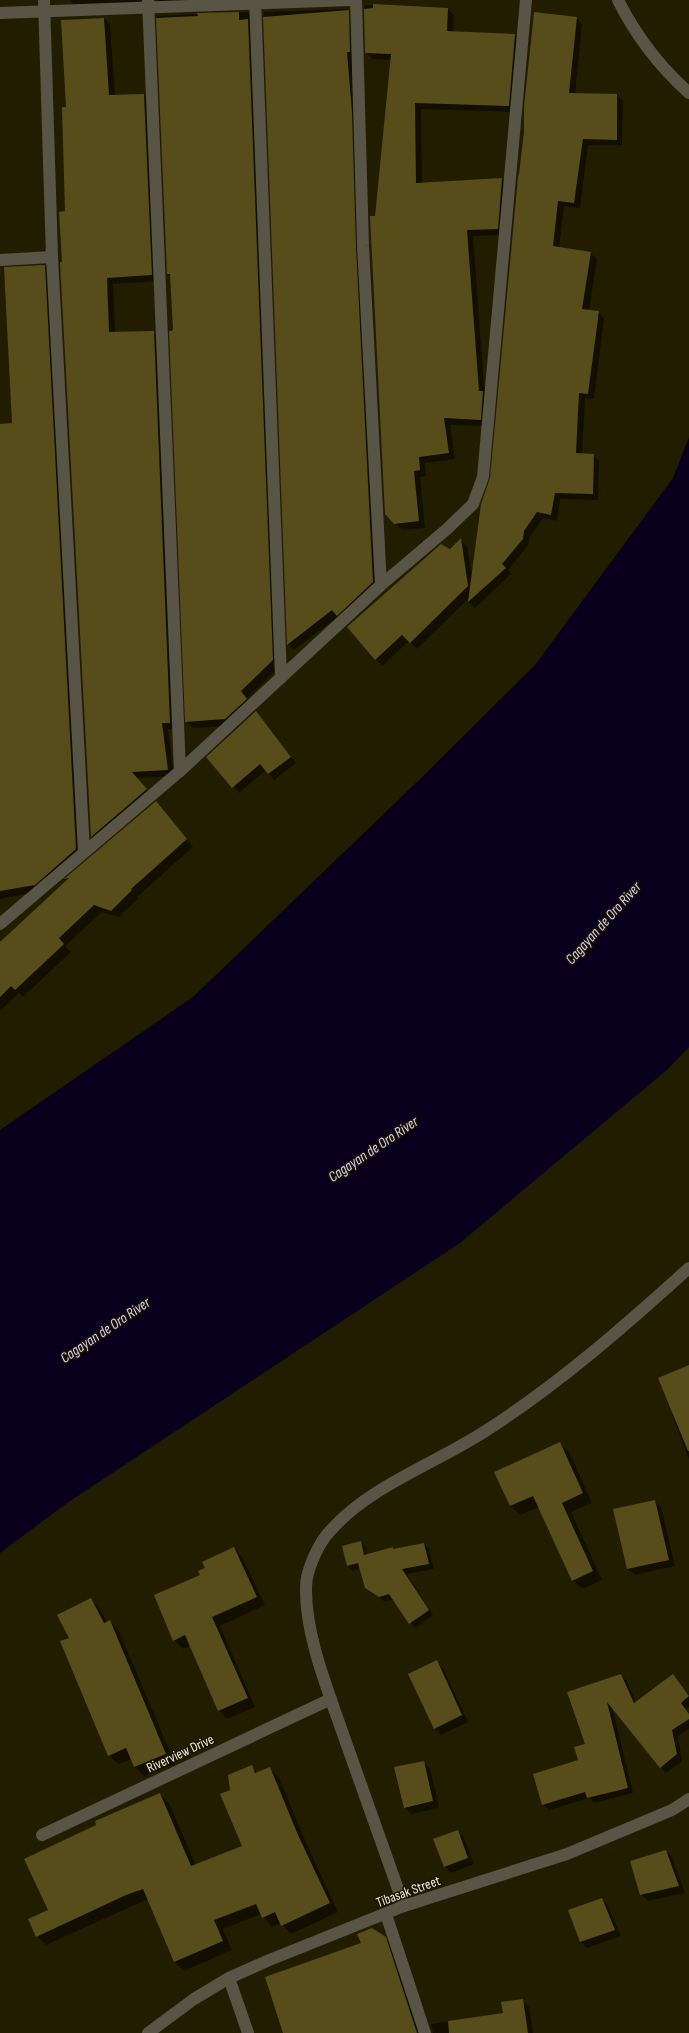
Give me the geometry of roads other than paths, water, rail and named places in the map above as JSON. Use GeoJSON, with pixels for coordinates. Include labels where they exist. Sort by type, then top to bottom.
{"type":"FeatureCollection","features":[{"type":"Feature","properties":{"kind":"street"},"geometry":{"type":"LineString","coordinates":[[0,13],[44,5],[350,0]]}},
{"type":"Feature","properties":{"kind":"street"},"geometry":{"type":"LineString","coordinates":[[356,0],[363,246],[381,585]]}},
{"type":"Feature","properties":{"kind":"street"},"geometry":{"type":"LineString","coordinates":[[0,924],[180,771],[381,585],[447,529],[473,504],[483,477],[526,0]]}},
{"type":"Feature","properties":{"kind":"street"},"geometry":{"type":"LineString","coordinates":[[618,0],[632,28],[654,57],[674,80],[689,93]]}},
{"type":"Feature","properties":{"kind":"street"},"geometry":{"type":"LineString","coordinates":[[255,2],[281,678]]}},
{"type":"Feature","properties":{"kind":"street"},"geometry":{"type":"LineString","coordinates":[[148,4],[180,771]]}},
{"type":"Feature","properties":{"kind":"street"},"geometry":{"type":"LineString","coordinates":[[44,5],[52,257],[84,852]]}},
{"type":"Feature","properties":{"kind":"street"},"geometry":{"type":"LineString","coordinates":[[0,260],[52,257]]}},
{"type":"Feature","properties":{"kind":"street"},"geometry":{"type":"LineString","coordinates":[[404,1906],[331,1699],[308,1617],[305,1585],[313,1558],[330,1530],[361,1503],[405,1476],[463,1446],[519,1409],[575,1367],[689,1268]]}},
{"type":"Feature","properties":{"kind":"street","name":"Riverview Drive"},"geometry":{"type":"LineString","coordinates":[[42,1835],[331,1699]]}},
{"type":"Feature","properties":{"kind":"street","name":"Tibasak Street"},"geometry":{"type":"LineString","coordinates":[[148,2033],[194,1999],[229,1978],[404,1906],[567,1854],[672,1810],[689,1799]]}},
{"type":"Feature","properties":{"kind":"street"},"geometry":{"type":"LineString","coordinates":[[386,1914],[425,2033]]}},
{"type":"Feature","properties":{"kind":"street"},"geometry":{"type":"LineString","coordinates":[[229,1978],[248,2033]]}},
{"type":"Feature","properties":{"kind":"water","name":"Cagayan de Oro River"},"geometry":{"type":"Polygon","coordinates":[[[689,437],[689,1047],[668,1069],[460,1243],[67,1503],[0,1553],[0,1130],[193,997],[420,779],[535,665],[673,478],[689,437]]]}}]}
